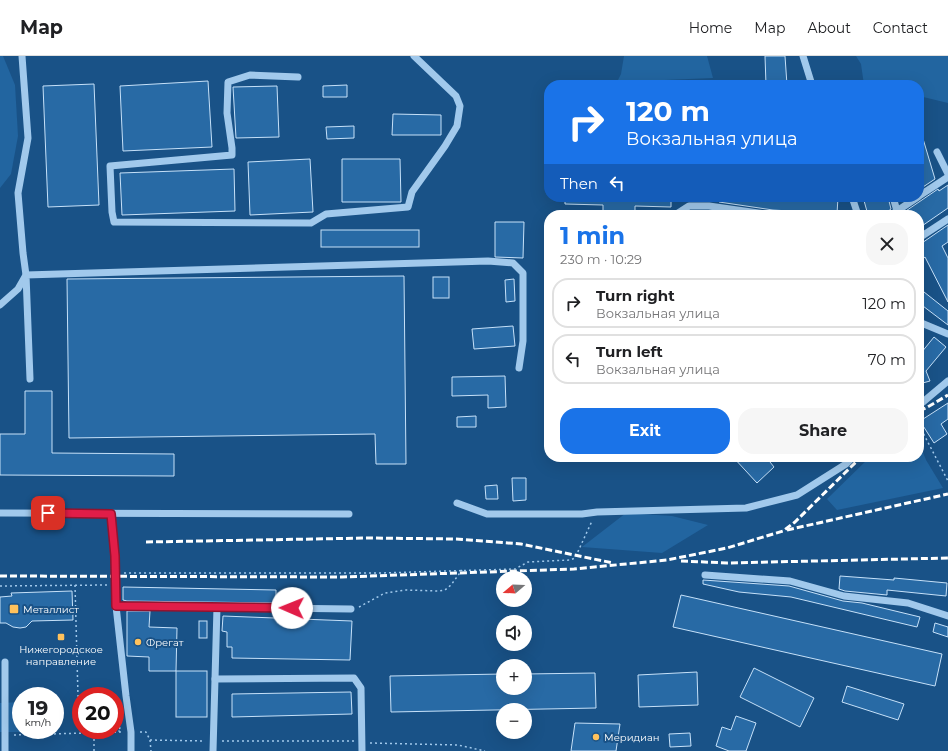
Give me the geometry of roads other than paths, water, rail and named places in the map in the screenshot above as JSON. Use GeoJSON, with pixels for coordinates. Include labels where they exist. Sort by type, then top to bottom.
{"type":"FeatureCollection","features":[{"type":"Feature","properties":{"kind":"street"},"geometry":{"type":"LineString","coordinates":[[22,56],[28,138],[18,193],[26,272],[30,379]]}},
{"type":"Feature","properties":{"kind":"street"},"geometry":{"type":"LineString","coordinates":[[298,77],[250,75],[228,82],[228,113],[232,156],[110,166],[112,212],[114,222],[311,222],[326,214],[408,207],[412,192],[445,146],[457,126],[460,106],[456,96],[414,56]]}},
{"type":"Feature","properties":{"kind":"street"},"geometry":{"type":"LineString","coordinates":[[803,56],[810,80]]}},
{"type":"Feature","properties":{"kind":"street"},"geometry":{"type":"LineString","coordinates":[[924,193],[948,176],[937,152]]}},
{"type":"Feature","properties":{"kind":"street"},"geometry":{"type":"LineString","coordinates":[[898,210],[910,202]]}},
{"type":"Feature","properties":{"kind":"street"},"geometry":{"type":"LineString","coordinates":[[683,210],[689,206],[709,206],[737,210]]}},
{"type":"Feature","properties":{"kind":"street"},"geometry":{"type":"LineString","coordinates":[[924,235],[948,219]]}},
{"type":"Feature","properties":{"kind":"street"},"geometry":{"type":"LineString","coordinates":[[26,272],[488,260],[512,263],[523,273],[523,341],[518,368]]}},
{"type":"Feature","properties":{"kind":"street"},"geometry":{"type":"LineString","coordinates":[[0,305],[18,289],[26,272]]}},
{"type":"Feature","properties":{"kind":"street"},"geometry":{"type":"LineString","coordinates":[[924,324],[948,334]]}},
{"type":"Feature","properties":{"kind":"street"},"geometry":{"type":"LineString","coordinates":[[924,401],[948,381]]}},
{"type":"Feature","properties":{"kind":"street"},"geometry":{"type":"LineString","coordinates":[[457,504],[487,514],[582,514],[597,512],[746,508],[797,495],[848,462]]}},
{"type":"Feature","properties":{"kind":"street"},"geometry":{"type":"LineString","coordinates":[[0,513],[349,514]]}},
{"type":"Feature","properties":{"kind":"street"},"geometry":{"type":"LineString","coordinates":[[111,514],[116,573],[116,606],[131,732],[131,751]]}},
{"type":"Feature","properties":{"kind":"street"},"geometry":{"type":"LineString","coordinates":[[705,576],[790,581],[844,596],[908,603],[948,616]]}},
{"type":"Feature","properties":{"kind":"street"},"geometry":{"type":"LineString","coordinates":[[116,606],[351,609]]}},
{"type":"Feature","properties":{"kind":"street"},"geometry":{"type":"LineString","coordinates":[[213,751],[217,607]]}},
{"type":"Feature","properties":{"kind":"street"},"geometry":{"type":"LineString","coordinates":[[5,662],[6,751]]}},
{"type":"Feature","properties":{"kind":"street"},"geometry":{"type":"LineString","coordinates":[[215,679],[354,678],[360,688],[362,751]]}},
{"type":"Feature","properties":{"kind":"railway"},"geometry":{"type":"LineString","coordinates":[[924,409],[948,395]]}},
{"type":"Feature","properties":{"kind":"railway"},"geometry":{"type":"LineString","coordinates":[[0,576],[342,577],[574,569],[667,560],[727,548],[783,531],[795,522],[856,462]]}},
{"type":"Feature","properties":{"kind":"railway"},"geometry":{"type":"LineString","coordinates":[[787,530],[948,494]]}},
{"type":"Feature","properties":{"kind":"railway"},"geometry":{"type":"LineString","coordinates":[[146,542],[369,538],[456,539],[521,544],[613,563]]}},
{"type":"Feature","properties":{"kind":"railway"},"geometry":{"type":"LineString","coordinates":[[681,561],[727,563],[948,558]]}},
{"type":"Feature","properties":{"kind":"place","name":"Металлист"},"geometry":{"type":"Point","coordinates":[14,609]}},
{"type":"Feature","properties":{"kind":"place","name":"Нижегородское направление"},"geometry":{"type":"Point","coordinates":[61,637]}},
{"type":"Feature","properties":{"kind":"place","name":"Фрегат"},"geometry":{"type":"Point","coordinates":[138,642]}},
{"type":"Feature","properties":{"kind":"place","name":"Меридиан"},"geometry":{"type":"Point","coordinates":[596,737]}}]}
